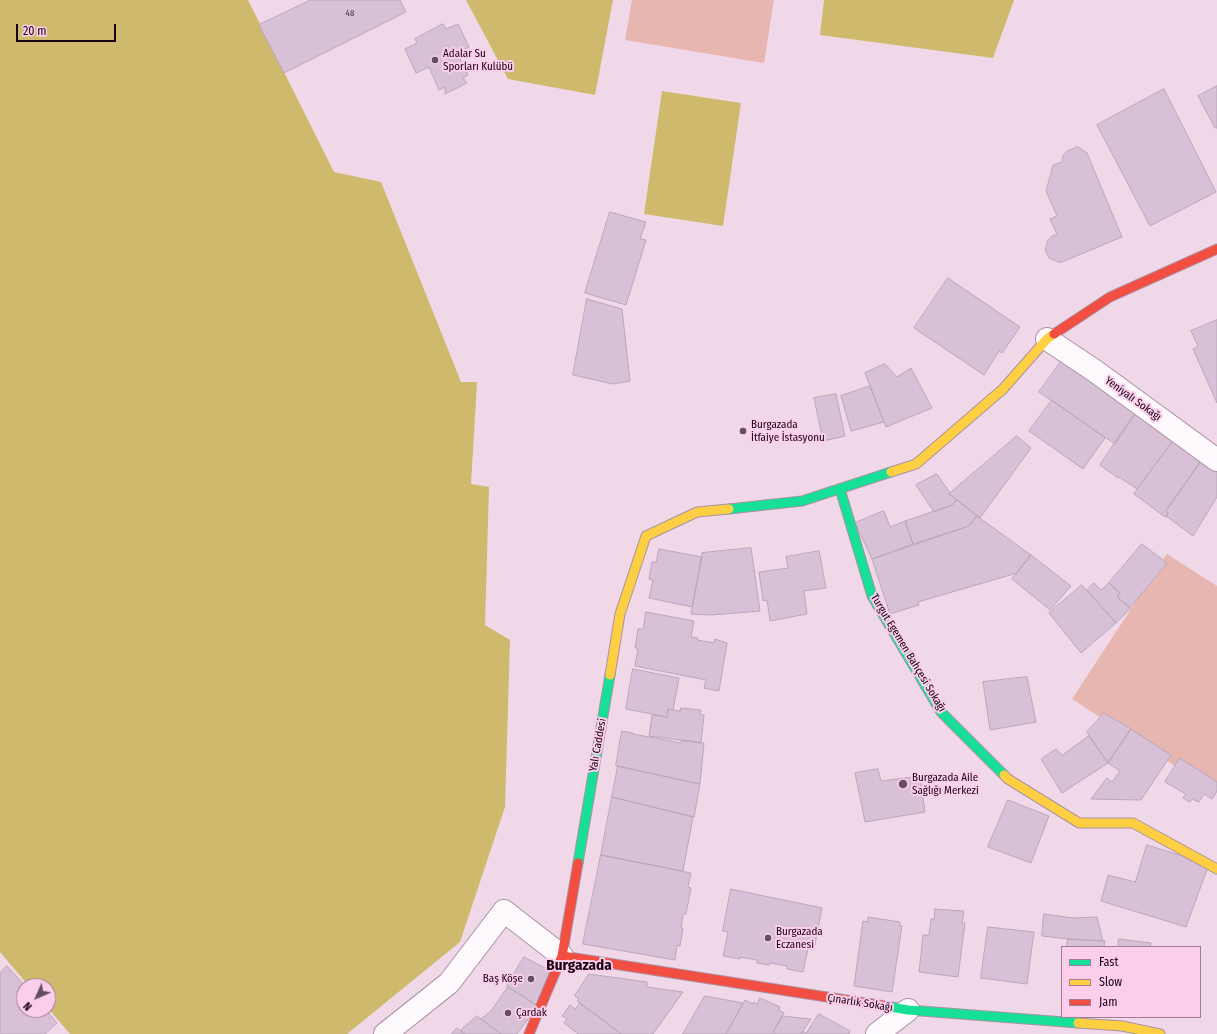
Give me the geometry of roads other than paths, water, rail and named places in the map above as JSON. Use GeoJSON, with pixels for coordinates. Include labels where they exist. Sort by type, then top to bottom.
{"type":"FeatureCollection","features":[{"type":"Feature","properties":{"kind":"street"},"geometry":{"type":"LineString","coordinates":[[840,489],[916,464],[1003,389],[1047,339],[1110,297],[1217,249]]}},
{"type":"Feature","properties":{"kind":"street","name":"Yeniyalı Sokağı"},"geometry":{"type":"LineString","coordinates":[[1047,339],[1095,371],[1217,460]]}},
{"type":"Feature","properties":{"kind":"street","name":"Yalı Caddesi"},"geometry":{"type":"LineString","coordinates":[[529,1034],[562,956],[620,614],[646,536],[697,512],[802,501],[840,489]]}},
{"type":"Feature","properties":{"kind":"street","name":"Turgut Egemen Bahçesi Sokağı"},"geometry":{"type":"LineString","coordinates":[[840,489],[872,596],[941,712],[1008,779],[1079,823],[1133,823],[1217,868]]}},
{"type":"Feature","properties":{"kind":"street"},"geometry":{"type":"LineString","coordinates":[[385,1034],[449,983],[504,910],[562,956]]}},
{"type":"Feature","properties":{"kind":"street","name":"Çınarlık Sokağı"},"geometry":{"type":"LineString","coordinates":[[562,956],[908,1010],[1122,1026],[1160,1034]]}},
{"type":"Feature","properties":{"kind":"street"},"geometry":{"type":"LineString","coordinates":[[878,1034],[908,1010]]}},
{"type":"Feature","properties":{"kind":"place","name":"Adalar Su Sporları Kulübü"},"geometry":{"type":"Point","coordinates":[435,60]}},
{"type":"Feature","properties":{"kind":"place","name":"Burgazada İtfaiye İstasyonu"},"geometry":{"type":"Point","coordinates":[743,431]}},
{"type":"Feature","properties":{"kind":"place","name":"Burgazada Aile Sağlığı Merkezi"},"geometry":{"type":"Point","coordinates":[903,784]}},
{"type":"Feature","properties":{"kind":"place","name":"Burgazada Eczanesi"},"geometry":{"type":"Point","coordinates":[768,938]}},
{"type":"Feature","properties":{"kind":"place","name":"Baş Köşe"},"geometry":{"type":"Point","coordinates":[531,979]}},
{"type":"Feature","properties":{"kind":"place","name":"Çardak"},"geometry":{"type":"Point","coordinates":[508,1013]}},
{"type":"Feature","properties":{"kind":"district","name":"Burgazada"},"geometry":{"type":"Point","coordinates":[579,966]}}]}
